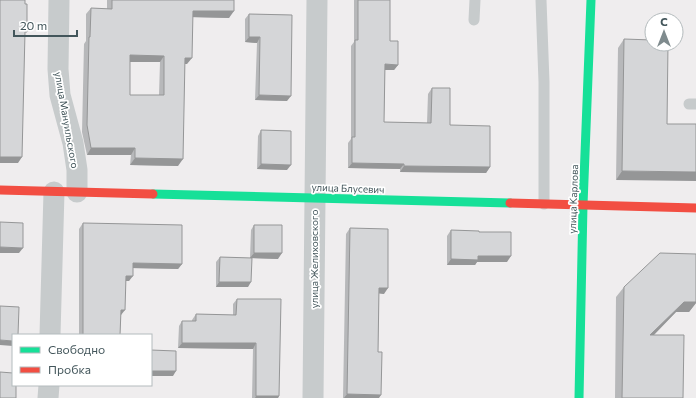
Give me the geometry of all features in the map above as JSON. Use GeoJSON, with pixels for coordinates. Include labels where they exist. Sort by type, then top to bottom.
{"type":"FeatureCollection","features":[{"type":"Feature","properties":{"kind":"main road","name":"улица Карлова"},"geometry":{"type":"LineString","coordinates":[[579,398],[583,205],[591,0]]}},
{"type":"Feature","properties":{"kind":"main road","name":"улица Блусевич"},"geometry":{"type":"LineString","coordinates":[[0,190],[696,208]]}},
{"type":"Feature","properties":{"kind":"street","name":"улица Мануильского"},"geometry":{"type":"LineString","coordinates":[[59,0],[58,69],[60,95],[73,143],[77,170],[77,192]]}},
{"type":"Feature","properties":{"kind":"street","name":"улица Желиховского"},"geometry":{"type":"LineString","coordinates":[[313,398],[317,0]]}},
{"type":"Feature","properties":{"kind":"street"},"geometry":{"type":"LineString","coordinates":[[50,334],[54,192]]}},
{"type":"Feature","properties":{"kind":"street"},"geometry":{"type":"LineString","coordinates":[[48,398],[49,386]]}},
{"type":"Feature","properties":{"kind":"lane"},"geometry":{"type":"LineString","coordinates":[[474,20],[475,0]]}},
{"type":"Feature","properties":{"kind":"lane"},"geometry":{"type":"LineString","coordinates":[[541,0],[544,82],[544,204]]}},
{"type":"Feature","properties":{"kind":"building"},"geometry":{"type":"Polygon","coordinates":[[[0,0],[25,0],[25,4],[27,4],[22,157],[0,157],[0,0]]]}},
{"type":"Feature","properties":{"kind":"building"},"geometry":{"type":"Polygon","coordinates":[[[112,0],[234,0],[234,11],[193,11],[192,58],[185,58],[183,159],[135,158],[135,148],[91,148],[87,125],[91,8],[112,9],[112,0]],[[130,55],[130,95],[164,95],[164,56],[130,55]]]}},
{"type":"Feature","properties":{"kind":"building"},"geometry":{"type":"Polygon","coordinates":[[[358,0],[390,0],[390,41],[398,41],[398,65],[385,64],[384,122],[431,123],[432,88],[450,88],[450,125],[490,126],[490,167],[404,166],[404,164],[352,163],[352,137],[355,137],[355,40],[358,40],[358,0]]]}},
{"type":"Feature","properties":{"kind":"building"},"geometry":{"type":"Polygon","coordinates":[[[249,14],[292,15],[291,96],[259,95],[260,37],[249,37],[249,14]]]}},
{"type":"Feature","properties":{"kind":"building"},"geometry":{"type":"Polygon","coordinates":[[[624,39],[644,40],[644,52],[668,52],[667,124],[696,124],[696,172],[622,171],[624,39]]]}},
{"type":"Feature","properties":{"kind":"building"},"geometry":{"type":"Polygon","coordinates":[[[261,130],[291,131],[291,165],[261,164],[261,130]]]}},
{"type":"Feature","properties":{"kind":"building"},"geometry":{"type":"Polygon","coordinates":[[[0,222],[23,223],[23,248],[0,247],[0,222]]]}},
{"type":"Feature","properties":{"kind":"building"},"geometry":{"type":"Polygon","coordinates":[[[83,223],[182,225],[182,264],[133,263],[133,276],[126,276],[125,310],[121,310],[120,334],[83,334],[83,223]]]}},
{"type":"Feature","properties":{"kind":"building"},"geometry":{"type":"Polygon","coordinates":[[[254,225],[282,225],[282,253],[254,253],[254,225]]]}},
{"type":"Feature","properties":{"kind":"building"},"geometry":{"type":"Polygon","coordinates":[[[350,228],[388,229],[388,288],[379,288],[378,352],[382,352],[381,395],[347,394],[350,228]]]}},
{"type":"Feature","properties":{"kind":"building"},"geometry":{"type":"Polygon","coordinates":[[[451,230],[511,232],[511,256],[478,256],[478,260],[451,259],[451,230]]]}},
{"type":"Feature","properties":{"kind":"building"},"geometry":{"type":"Polygon","coordinates":[[[660,253],[696,254],[696,302],[684,302],[650,335],[684,335],[683,398],[622,398],[624,287],[660,253]]]}},
{"type":"Feature","properties":{"kind":"building"},"geometry":{"type":"Polygon","coordinates":[[[220,257],[252,258],[251,282],[219,282],[220,257]]]}},
{"type":"Feature","properties":{"kind":"building"},"geometry":{"type":"Polygon","coordinates":[[[237,299],[281,299],[279,396],[256,396],[256,343],[182,343],[182,321],[196,321],[196,314],[236,315],[237,299]]]}},
{"type":"Feature","properties":{"kind":"building"},"geometry":{"type":"Polygon","coordinates":[[[0,306],[19,307],[18,334],[12,334],[12,341],[0,340],[0,306]]]}},
{"type":"Feature","properties":{"kind":"building"},"geometry":{"type":"Polygon","coordinates":[[[152,350],[176,351],[176,371],[152,371],[152,350]]]}},
{"type":"Feature","properties":{"kind":"building"},"geometry":{"type":"Polygon","coordinates":[[[0,372],[12,373],[12,386],[16,386],[16,398],[0,398],[0,372]]]}},
{"type":"Feature","properties":{"kind":"traffic: fast"},"geometry":{"type":"LineString","coordinates":[[579,398],[583,205],[591,0]]}},
{"type":"Feature","properties":{"kind":"traffic: fast"},"geometry":{"type":"LineString","coordinates":[[153,194],[510,203]]}},
{"type":"Feature","properties":{"kind":"traffic: jam"},"geometry":{"type":"LineString","coordinates":[[0,190],[153,194]]}},
{"type":"Feature","properties":{"kind":"traffic: jam"},"geometry":{"type":"LineString","coordinates":[[510,203],[696,208]]}}]}
